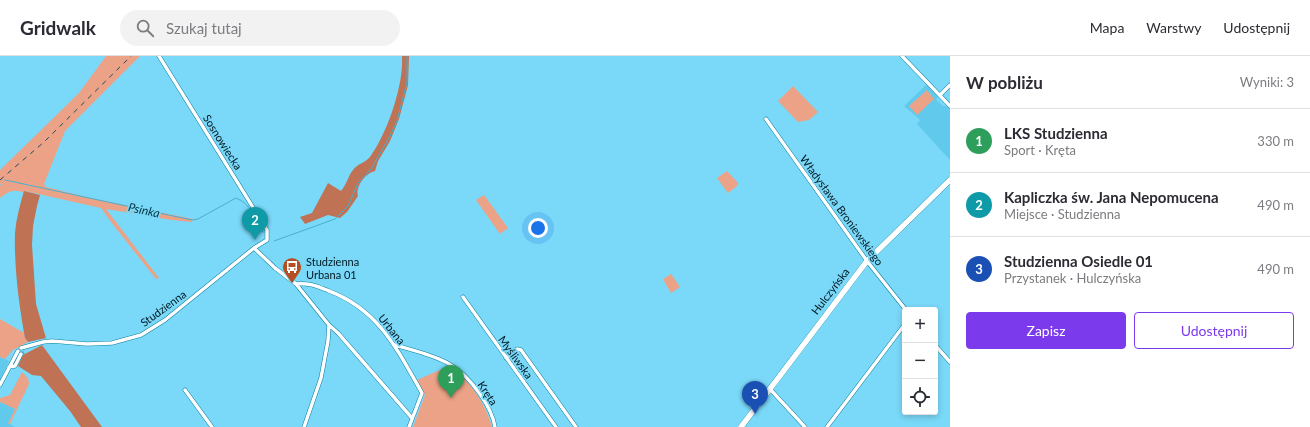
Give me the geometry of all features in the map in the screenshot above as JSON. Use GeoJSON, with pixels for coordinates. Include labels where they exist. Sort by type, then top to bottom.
{"type":"FeatureCollection","features":[{"type":"Feature","properties":{"kind":"main road","name":"Hulczyńska"},"geometry":{"type":"LineString","coordinates":[[741,427],[866,261],[950,180]]}},
{"type":"Feature","properties":{"kind":"street","name":"Sosnowiecka"},"geometry":{"type":"LineString","coordinates":[[159,56],[267,230],[267,240]]}},
{"type":"Feature","properties":{"kind":"street"},"geometry":{"type":"LineString","coordinates":[[902,56],[950,106]]}},
{"type":"Feature","properties":{"kind":"street"},"geometry":{"type":"LineString","coordinates":[[940,95],[950,85]]}},
{"type":"Feature","properties":{"kind":"street","name":"Władysława Broniewskiego"},"geometry":{"type":"LineString","coordinates":[[766,119],[866,261],[904,307]]}},
{"type":"Feature","properties":{"kind":"street","name":"Studzienna"},"geometry":{"type":"LineString","coordinates":[[0,385],[9,367],[15,366],[21,351],[30,346],[52,341],[87,344],[112,343],[141,335],[165,320],[254,248],[267,240]]}},
{"type":"Feature","properties":{"kind":"street"},"geometry":{"type":"LineString","coordinates":[[254,248],[275,268],[296,284],[329,325],[338,333],[412,418]]}},
{"type":"Feature","properties":{"kind":"street","name":"Urbana"},"geometry":{"type":"LineString","coordinates":[[296,284],[310,284],[350,300],[373,320],[395,345],[422,393],[409,427]]}},
{"type":"Feature","properties":{"kind":"street","name":"Myśliwska"},"geometry":{"type":"LineString","coordinates":[[463,297],[556,427]]}},
{"type":"Feature","properties":{"kind":"street"},"geometry":{"type":"LineString","coordinates":[[304,427],[321,378],[328,341],[329,325]]}},
{"type":"Feature","properties":{"kind":"street"},"geometry":{"type":"LineString","coordinates":[[827,427],[902,328]]}},
{"type":"Feature","properties":{"kind":"street","name":"Kręta"},"geometry":{"type":"LineString","coordinates":[[395,345],[448,362],[460,370],[483,398],[494,419],[495,427]]}},
{"type":"Feature","properties":{"kind":"street"},"geometry":{"type":"LineString","coordinates":[[938,348],[950,362]]}},
{"type":"Feature","properties":{"kind":"street"},"geometry":{"type":"LineString","coordinates":[[506,358],[518,349],[521,350],[576,427]]}},
{"type":"Feature","properties":{"kind":"street"},"geometry":{"type":"LineString","coordinates":[[770,389],[805,427]]}},
{"type":"Feature","properties":{"kind":"street"},"geometry":{"type":"LineString","coordinates":[[185,390],[212,427]]}},
{"type":"Feature","properties":{"kind":"shaded area"},"geometry":{"type":"Polygon","coordinates":[[[106,56],[140,56],[65,131],[44,184],[46,187],[86,197],[193,219],[192,222],[181,221],[106,209],[159,278],[156,279],[101,208],[25,191],[24,193],[11,191],[0,198],[0,170],[79,93],[106,56]]]}},
{"type":"Feature","properties":{"kind":"shaded area"},"geometry":{"type":"Polygon","coordinates":[[[402,56],[409,56],[408,85],[399,119],[390,141],[378,161],[375,171],[368,174],[362,180],[358,188],[358,196],[347,212],[340,218],[328,215],[305,224],[300,217],[312,213],[328,183],[341,191],[353,170],[370,157],[376,147],[388,123],[397,95],[402,68],[402,56]]]}},
{"type":"Feature","properties":{"kind":"shaded area"},"geometry":{"type":"Polygon","coordinates":[[[927,84],[938,97],[936,99],[943,106],[948,106],[950,108],[950,160],[917,124],[920,120],[904,106],[927,84]]]}},
{"type":"Feature","properties":{"kind":"shaded area"},"geometry":{"type":"Polygon","coordinates":[[[793,86],[818,112],[809,120],[798,122],[778,101],[793,86]]]}},
{"type":"Feature","properties":{"kind":"shaded area"},"geometry":{"type":"Polygon","coordinates":[[[927,90],[934,99],[917,115],[909,106],[927,90]]]}},
{"type":"Feature","properties":{"kind":"shaded area"},"geometry":{"type":"Polygon","coordinates":[[[727,171],[738,183],[737,186],[728,193],[717,178],[727,171]]]}},
{"type":"Feature","properties":{"kind":"shaded area"},"geometry":{"type":"Polygon","coordinates":[[[24,191],[40,195],[33,226],[32,245],[36,304],[46,338],[28,342],[25,338],[19,299],[15,246],[16,222],[24,191]]]}},
{"type":"Feature","properties":{"kind":"shaded area"},"geometry":{"type":"Polygon","coordinates":[[[484,195],[508,228],[500,234],[476,200],[484,195]]]}},
{"type":"Feature","properties":{"kind":"shaded area"},"geometry":{"type":"Polygon","coordinates":[[[671,274],[680,287],[671,293],[663,279],[671,274]]]}},
{"type":"Feature","properties":{"kind":"shaded area"},"geometry":{"type":"Polygon","coordinates":[[[0,319],[24,333],[28,342],[13,350],[5,359],[0,357],[0,319]]]}},
{"type":"Feature","properties":{"kind":"shaded area"},"geometry":{"type":"Polygon","coordinates":[[[42,345],[102,427],[81,427],[70,411],[41,376],[32,375],[18,366],[23,355],[42,345]]]}},
{"type":"Feature","properties":{"kind":"shaded area"},"geometry":{"type":"Polygon","coordinates":[[[0,357],[9,361],[0,380],[0,357]]]}},
{"type":"Feature","properties":{"kind":"shaded area"},"geometry":{"type":"Polygon","coordinates":[[[449,366],[470,385],[476,393],[486,410],[492,427],[413,427],[425,395],[417,380],[449,366]]]}},
{"type":"Feature","properties":{"kind":"shaded area"},"geometry":{"type":"Polygon","coordinates":[[[22,372],[28,378],[29,384],[10,424],[8,424],[15,409],[0,402],[0,398],[10,395],[22,372]]]}},
{"type":"Feature","properties":{"kind":"shaded area"},"geometry":{"type":"Polygon","coordinates":[[[0,402],[15,409],[8,423],[15,427],[0,427],[0,402]]]}},
{"type":"Feature","properties":{"kind":"waterway","name":"Psinka"},"geometry":{"type":"LineString","coordinates":[[274,241],[335,219],[348,206],[358,183],[371,169],[397,121],[407,82],[407,56]]}},
{"type":"Feature","properties":{"kind":"waterway","name":"Psinka"},"geometry":{"type":"LineString","coordinates":[[5,180],[192,220],[198,219],[236,198],[241,200],[249,208],[263,232]]}},
{"type":"Feature","properties":{"kind":"tunnel"},"geometry":{"type":"LineString","coordinates":[[21,354],[25,352]]}},
{"type":"Feature","properties":{"kind":"railway"},"geometry":{"type":"LineString","coordinates":[[0,180],[44,142],[131,56]]}},
{"type":"Feature","properties":{"kind":"place","name":"Kapliczka św. Jana Nepomucena"},"geometry":{"type":"Point","coordinates":[255,240]}},
{"type":"Feature","properties":{"kind":"place","name":"Studzienna Urbana 01"},"geometry":{"type":"Point","coordinates":[292,284]}},
{"type":"Feature","properties":{"kind":"place","name":"LKS Studzienna"},"geometry":{"type":"Point","coordinates":[451,398]}},
{"type":"Feature","properties":{"kind":"place","name":"Studzienna Osiedle 01"},"geometry":{"type":"Point","coordinates":[755,414]}}]}
